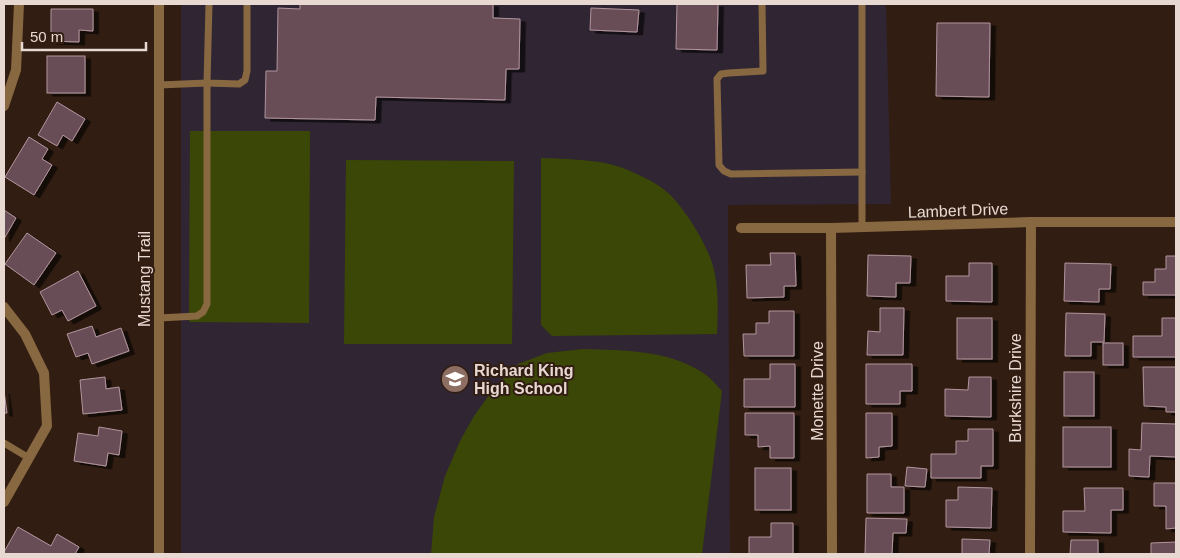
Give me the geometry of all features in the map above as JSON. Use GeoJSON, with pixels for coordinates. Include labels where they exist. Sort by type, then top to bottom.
{"type":"FeatureCollection","features":[{"type":"Feature","properties":{"kind":"street"},"geometry":{"type":"LineString","coordinates":[[4,106],[16,70],[19,4]]}},
{"type":"Feature","properties":{"kind":"street","name":"Mustang Trail"},"geometry":{"type":"LineString","coordinates":[[159,4],[159,554]]}},
{"type":"Feature","properties":{"kind":"street","name":"Lambert Drive"},"geometry":{"type":"LineString","coordinates":[[741,228],[862,228],[1031,222],[1176,222]]}},
{"type":"Feature","properties":{"kind":"street","name":"Burkshire Drive"},"geometry":{"type":"LineString","coordinates":[[1030,554],[1031,222]]}},
{"type":"Feature","properties":{"kind":"street","name":"Monette Drive"},"geometry":{"type":"LineString","coordinates":[[831,228],[832,554]]}},
{"type":"Feature","properties":{"kind":"street"},"geometry":{"type":"LineString","coordinates":[[4,307],[25,334],[44,373],[48,426],[4,502]]}},
{"type":"Feature","properties":{"kind":"lane"},"geometry":{"type":"LineString","coordinates":[[159,318],[197,316],[204,312],[207,304],[209,4]]}},
{"type":"Feature","properties":{"kind":"lane"},"geometry":{"type":"LineString","coordinates":[[159,85],[239,84],[245,80],[247,71],[247,4]]}},
{"type":"Feature","properties":{"kind":"lane"},"geometry":{"type":"LineString","coordinates":[[762,4],[762,71],[729,72],[721,74],[717,79],[719,165],[724,171],[731,174],[862,172]]}},
{"type":"Feature","properties":{"kind":"lane"},"geometry":{"type":"LineString","coordinates":[[862,4],[862,228]]}},
{"type":"Feature","properties":{"kind":"lane"},"geometry":{"type":"LineString","coordinates":[[4,443],[29,458]]}},
{"type":"Feature","properties":{"kind":"shaded area","name":"Richard King High School"},"geometry":{"type":"Polygon","coordinates":[[[181,4],[886,4],[891,204],[728,205],[730,554],[181,554],[181,4]]]}},
{"type":"Feature","properties":{"kind":"green space"},"geometry":{"type":"Polygon","coordinates":[[[190,131],[310,131],[309,323],[189,322],[190,131]]]}},
{"type":"Feature","properties":{"kind":"green space"},"geometry":{"type":"Polygon","coordinates":[[[541,158],[591,161],[620,167],[651,181],[674,199],[700,237],[713,266],[717,291],[717,334],[552,336],[541,325],[541,158]]]}},
{"type":"Feature","properties":{"kind":"green space"},"geometry":{"type":"Polygon","coordinates":[[[346,160],[514,161],[512,344],[344,344],[346,160]]]}},
{"type":"Feature","properties":{"kind":"green space"},"geometry":{"type":"Polygon","coordinates":[[[583,349],[631,351],[663,356],[693,367],[706,375],[722,391],[702,554],[431,554],[434,517],[445,476],[460,441],[474,416],[494,388],[518,364],[547,353],[583,349]]]}},
{"type":"Feature","properties":{"kind":"building"},"geometry":{"type":"Polygon","coordinates":[[[300,4],[493,4],[493,18],[520,19],[519,69],[506,69],[505,100],[376,97],[375,120],[265,118],[266,71],[277,71],[278,8],[300,9],[300,4]]]}},
{"type":"Feature","properties":{"kind":"building"},"geometry":{"type":"Polygon","coordinates":[[[677,4],[718,4],[717,50],[676,49],[677,4]]]}},
{"type":"Feature","properties":{"kind":"building"},"geometry":{"type":"Polygon","coordinates":[[[591,8],[639,10],[637,32],[590,30],[591,8]]]}},
{"type":"Feature","properties":{"kind":"building"},"geometry":{"type":"Polygon","coordinates":[[[51,9],[93,9],[93,31],[79,30],[79,42],[51,41],[51,9]]]}},
{"type":"Feature","properties":{"kind":"building"},"geometry":{"type":"Polygon","coordinates":[[[937,23],[990,23],[989,97],[936,96],[937,23]]]}},
{"type":"Feature","properties":{"kind":"building"},"geometry":{"type":"Polygon","coordinates":[[[47,56],[85,56],[85,93],[47,93],[47,56]]]}},
{"type":"Feature","properties":{"kind":"building"},"geometry":{"type":"Polygon","coordinates":[[[57,102],[85,119],[72,141],[63,135],[57,146],[38,135],[57,102]]]}},
{"type":"Feature","properties":{"kind":"building"},"geometry":{"type":"Polygon","coordinates":[[[29,137],[48,149],[42,159],[52,165],[34,195],[5,177],[29,137]]]}},
{"type":"Feature","properties":{"kind":"building"},"geometry":{"type":"Polygon","coordinates":[[[4,210],[16,218],[4,239],[4,210]]]}},
{"type":"Feature","properties":{"kind":"building"},"geometry":{"type":"Polygon","coordinates":[[[27,233],[56,253],[34,285],[5,264],[27,233]]]}},
{"type":"Feature","properties":{"kind":"building"},"geometry":{"type":"Polygon","coordinates":[[[770,253],[795,253],[796,286],[784,286],[784,297],[747,298],[746,265],[771,265],[770,253]]]}},
{"type":"Feature","properties":{"kind":"building"},"geometry":{"type":"Polygon","coordinates":[[[868,255],[911,256],[910,283],[896,283],[896,297],[867,296],[868,255]]]}},
{"type":"Feature","properties":{"kind":"building"},"geometry":{"type":"Polygon","coordinates":[[[1166,256],[1176,256],[1176,295],[1143,295],[1143,282],[1155,282],[1155,269],[1166,269],[1166,256]]]}},
{"type":"Feature","properties":{"kind":"building"},"geometry":{"type":"Polygon","coordinates":[[[969,263],[992,263],[992,302],[946,301],[946,276],[969,276],[969,263]]]}},
{"type":"Feature","properties":{"kind":"building"},"geometry":{"type":"Polygon","coordinates":[[[1065,263],[1111,264],[1110,289],[1099,289],[1099,302],[1064,301],[1065,263]]]}},
{"type":"Feature","properties":{"kind":"building"},"geometry":{"type":"Polygon","coordinates":[[[78,271],[96,306],[68,321],[62,310],[52,315],[40,292],[78,271]]]}},
{"type":"Feature","properties":{"kind":"building"},"geometry":{"type":"Polygon","coordinates":[[[880,308],[904,308],[903,355],[867,355],[868,331],[880,332],[880,308]]]}},
{"type":"Feature","properties":{"kind":"building"},"geometry":{"type":"Polygon","coordinates":[[[769,311],[794,311],[794,356],[744,356],[743,334],[756,334],[756,323],[769,323],[769,311]]]}},
{"type":"Feature","properties":{"kind":"building"},"geometry":{"type":"Polygon","coordinates":[[[1066,313],[1105,314],[1104,342],[1091,342],[1091,356],[1065,356],[1066,313]]]}},
{"type":"Feature","properties":{"kind":"building"},"geometry":{"type":"Polygon","coordinates":[[[957,318],[992,318],[992,359],[957,359],[957,318]]]}},
{"type":"Feature","properties":{"kind":"building"},"geometry":{"type":"Polygon","coordinates":[[[1162,318],[1176,318],[1176,357],[1133,357],[1133,336],[1162,336],[1162,318]]]}},
{"type":"Feature","properties":{"kind":"building"},"geometry":{"type":"Polygon","coordinates":[[[92,326],[96,337],[121,328],[129,351],[92,364],[88,353],[76,357],[67,334],[92,326]]]}},
{"type":"Feature","properties":{"kind":"building"},"geometry":{"type":"Polygon","coordinates":[[[1103,343],[1123,343],[1123,365],[1103,365],[1103,343]]]}},
{"type":"Feature","properties":{"kind":"building"},"geometry":{"type":"Polygon","coordinates":[[[770,364],[795,364],[795,407],[744,407],[744,379],[770,379],[770,364]]]}},
{"type":"Feature","properties":{"kind":"building"},"geometry":{"type":"Polygon","coordinates":[[[866,364],[912,364],[912,391],[900,391],[900,404],[866,404],[866,364]]]}},
{"type":"Feature","properties":{"kind":"building"},"geometry":{"type":"Polygon","coordinates":[[[1143,367],[1176,367],[1176,412],[1166,412],[1166,407],[1144,406],[1143,367]]]}},
{"type":"Feature","properties":{"kind":"building"},"geometry":{"type":"Polygon","coordinates":[[[1064,372],[1094,372],[1094,416],[1064,416],[1064,372]]]}},
{"type":"Feature","properties":{"kind":"building"},"geometry":{"type":"Polygon","coordinates":[[[105,377],[106,389],[119,387],[122,410],[83,414],[80,380],[105,377]]]}},
{"type":"Feature","properties":{"kind":"building"},"geometry":{"type":"Polygon","coordinates":[[[969,377],[991,377],[991,417],[945,416],[945,389],[968,390],[969,377]]]}},
{"type":"Feature","properties":{"kind":"building"},"geometry":{"type":"Polygon","coordinates":[[[4,391],[7,413],[4,413],[4,391]]]}},
{"type":"Feature","properties":{"kind":"building"},"geometry":{"type":"Polygon","coordinates":[[[745,413],[794,413],[794,458],[770,458],[770,446],[758,447],[758,435],[745,435],[745,413]]]}},
{"type":"Feature","properties":{"kind":"building"},"geometry":{"type":"Polygon","coordinates":[[[866,413],[892,413],[892,446],[879,447],[879,457],[866,458],[866,413]]]}},
{"type":"Feature","properties":{"kind":"building"},"geometry":{"type":"Polygon","coordinates":[[[1142,423],[1176,424],[1176,457],[1150,456],[1149,477],[1129,476],[1129,449],[1141,450],[1142,423]]]}},
{"type":"Feature","properties":{"kind":"building"},"geometry":{"type":"Polygon","coordinates":[[[99,427],[122,431],[119,455],[108,453],[106,466],[74,461],[78,433],[98,436],[99,427]]]}},
{"type":"Feature","properties":{"kind":"building"},"geometry":{"type":"Polygon","coordinates":[[[1063,427],[1111,427],[1111,467],[1063,467],[1063,427]]]}},
{"type":"Feature","properties":{"kind":"building"},"geometry":{"type":"Polygon","coordinates":[[[968,429],[993,429],[993,466],[981,466],[981,478],[931,478],[931,454],[956,454],[956,441],[968,441],[968,429]]]}},
{"type":"Feature","properties":{"kind":"building"},"geometry":{"type":"Polygon","coordinates":[[[907,467],[927,469],[925,487],[905,486],[907,467]]]}},
{"type":"Feature","properties":{"kind":"building"},"geometry":{"type":"Polygon","coordinates":[[[755,468],[791,468],[791,510],[755,510],[755,468]]]}},
{"type":"Feature","properties":{"kind":"building"},"geometry":{"type":"Polygon","coordinates":[[[867,474],[891,474],[891,487],[904,487],[904,513],[867,513],[867,474]]]}},
{"type":"Feature","properties":{"kind":"building"},"geometry":{"type":"Polygon","coordinates":[[[1154,483],[1176,483],[1176,528],[1166,529],[1166,506],[1154,506],[1154,483]]]}},
{"type":"Feature","properties":{"kind":"building"},"geometry":{"type":"Polygon","coordinates":[[[958,487],[992,488],[991,528],[946,527],[946,500],[958,500],[958,487]]]}},
{"type":"Feature","properties":{"kind":"building"},"geometry":{"type":"Polygon","coordinates":[[[1084,488],[1123,488],[1123,510],[1111,510],[1111,533],[1063,532],[1063,511],[1085,511],[1084,488]]]}},
{"type":"Feature","properties":{"kind":"building"},"geometry":{"type":"Polygon","coordinates":[[[866,518],[907,519],[906,533],[893,533],[892,554],[865,554],[866,518]]]}},
{"type":"Feature","properties":{"kind":"building"},"geometry":{"type":"Polygon","coordinates":[[[771,523],[793,523],[793,554],[749,554],[749,537],[771,537],[771,523]]]}},
{"type":"Feature","properties":{"kind":"building"},"geometry":{"type":"Polygon","coordinates":[[[18,527],[51,546],[57,534],[79,547],[75,554],[4,554],[18,527]]]}},
{"type":"Feature","properties":{"kind":"building"},"geometry":{"type":"Polygon","coordinates":[[[962,539],[990,540],[989,554],[962,554],[962,539]]]}},
{"type":"Feature","properties":{"kind":"building"},"geometry":{"type":"Polygon","coordinates":[[[1071,540],[1098,540],[1098,554],[1070,554],[1071,540]]]}},
{"type":"Feature","properties":{"kind":"building"},"geometry":{"type":"Polygon","coordinates":[[[1176,542],[1176,554],[1151,554],[1151,543],[1176,542]]]}},
{"type":"Feature","properties":{"kind":"place","name":"Richard King High School"},"geometry":{"type":"Point","coordinates":[455,379]}}]}
